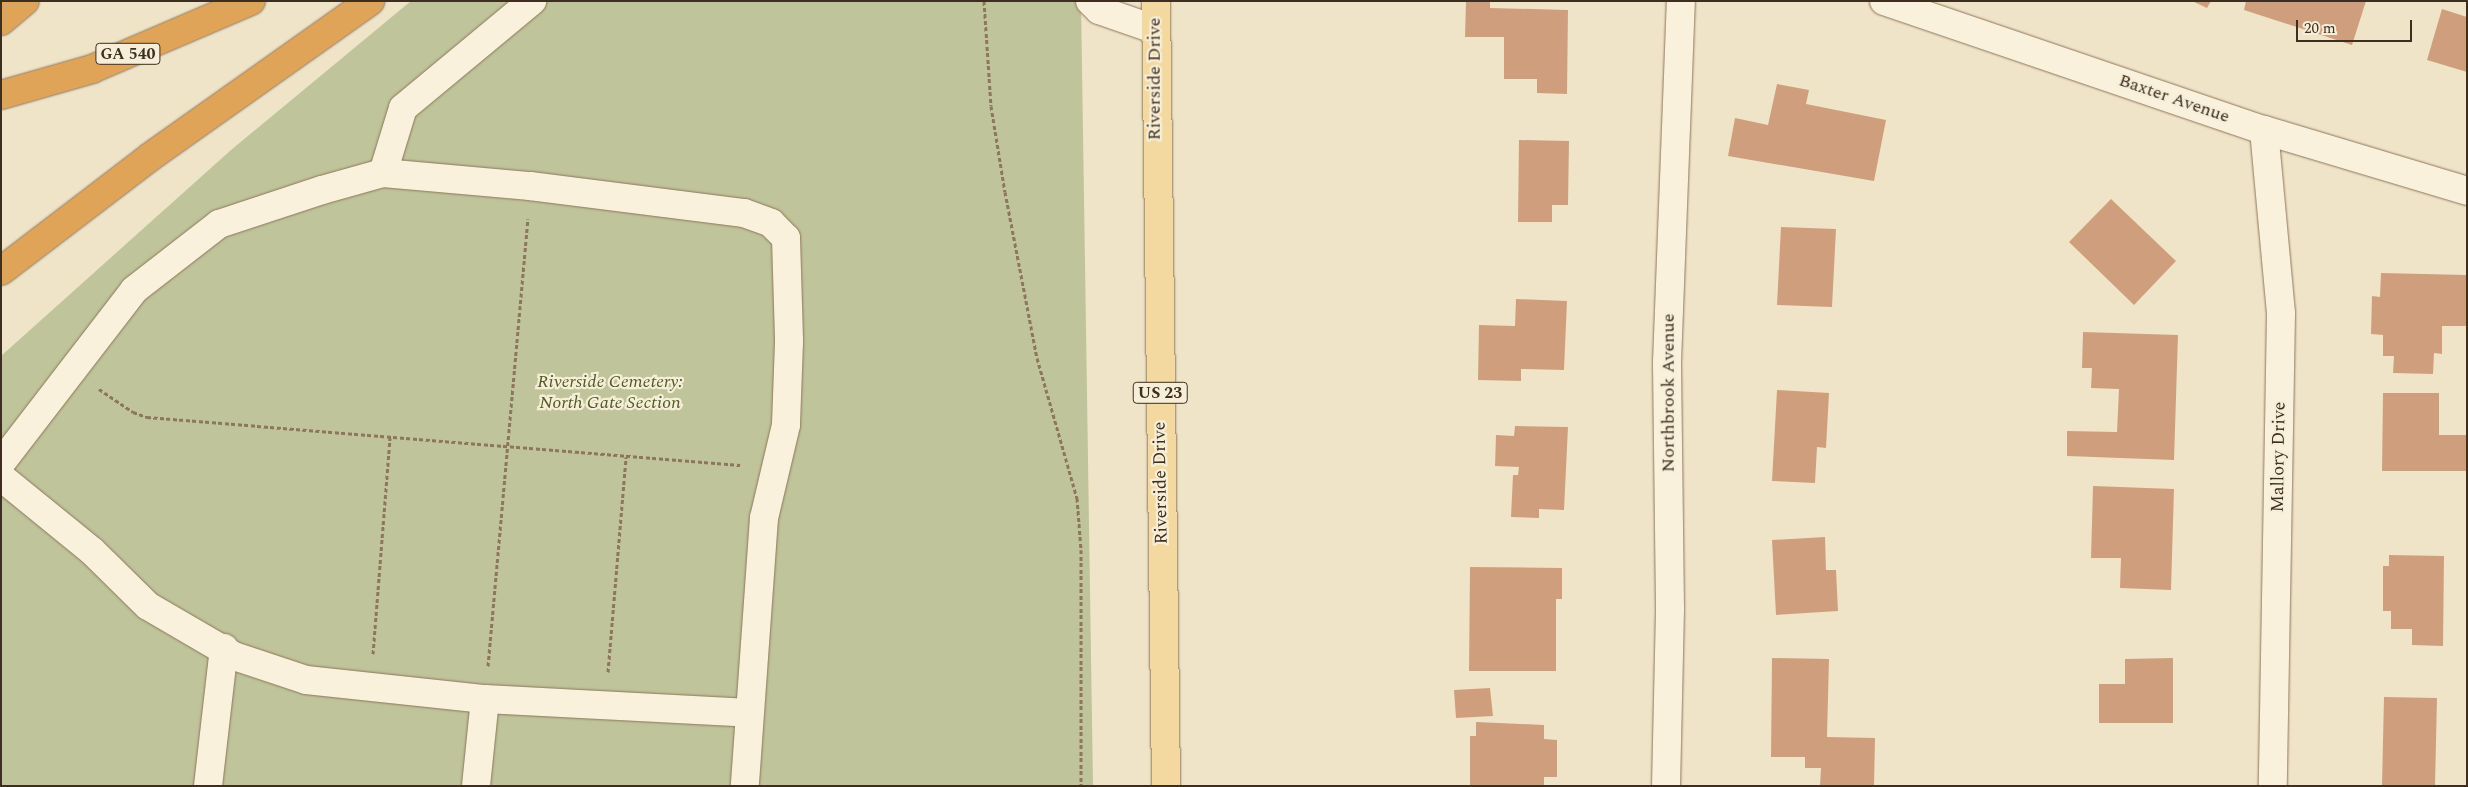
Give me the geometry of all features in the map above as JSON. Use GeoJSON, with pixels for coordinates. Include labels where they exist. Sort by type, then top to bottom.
{"type":"FeatureCollection","features":[{"type":"Feature","properties":{"kind":"highway"},"geometry":{"type":"LineString","coordinates":[[1,21],[25,1]]}},
{"type":"Feature","properties":{"kind":"highway","name":"GA 540"},"geometry":{"type":"LineString","coordinates":[[1,95],[92,68],[251,1]]}},
{"type":"Feature","properties":{"kind":"highway"},"geometry":{"type":"LineString","coordinates":[[1,271],[150,157],[370,1]]}},
{"type":"Feature","properties":{"kind":"main road","name":"Riverside Drive"},"geometry":{"type":"LineString","coordinates":[[1156,1],[1154,29],[1166,786]]}},
{"type":"Feature","properties":{"kind":"street"},"geometry":{"type":"LineString","coordinates":[[383,173],[403,108],[532,1]]}},
{"type":"Feature","properties":{"kind":"street"},"geometry":{"type":"LineString","coordinates":[[1090,1],[1099,10],[1154,29]]}},
{"type":"Feature","properties":{"kind":"street","name":"Northbrook Avenue"},"geometry":{"type":"LineString","coordinates":[[1666,786],[1670,609],[1667,362],[1681,1]]}},
{"type":"Feature","properties":{"kind":"street","name":"Baxter Avenue"},"geometry":{"type":"LineString","coordinates":[[1884,1],[2264,130],[2467,192]]}},
{"type":"Feature","properties":{"kind":"street","name":"Mallory Drive"},"geometry":{"type":"LineString","coordinates":[[2264,130],[2281,313],[2273,786]]}},
{"type":"Feature","properties":{"kind":"street"},"geometry":{"type":"LineString","coordinates":[[1,464],[134,290],[219,224],[383,173],[530,186],[744,212],[771,223],[786,238],[789,342],[786,425],[764,518],[745,786]]}},
{"type":"Feature","properties":{"kind":"street"},"geometry":{"type":"LineString","coordinates":[[1,477],[92,551],[148,606],[224,648],[234,656],[306,680],[485,698],[750,713]]}},
{"type":"Feature","properties":{"kind":"street"},"geometry":{"type":"LineString","coordinates":[[208,786],[224,648]]}},
{"type":"Feature","properties":{"kind":"street"},"geometry":{"type":"LineString","coordinates":[[476,786],[485,698]]}},
{"type":"Feature","properties":{"kind":"path"},"geometry":{"type":"LineString","coordinates":[[984,1],[991,106],[1005,192],[1037,358],[1077,498],[1081,550],[1081,786]]}},
{"type":"Feature","properties":{"kind":"path"},"geometry":{"type":"LineString","coordinates":[[485,698],[510,448],[530,186]]}},
{"type":"Feature","properties":{"kind":"path"},"geometry":{"type":"LineString","coordinates":[[77,364],[100,390],[133,412],[147,417],[510,448],[776,467]]}},
{"type":"Feature","properties":{"kind":"path"},"geometry":{"type":"LineString","coordinates":[[370,687],[390,438]]}},
{"type":"Feature","properties":{"kind":"path"},"geometry":{"type":"LineString","coordinates":[[606,705],[626,456]]}},
{"type":"Feature","properties":{"kind":"green space","name":"Riverside Cemetery: North Gate Section"},"geometry":{"type":"Polygon","coordinates":[[[411,1],[1081,1],[1093,786],[1,786],[1,356],[231,150],[411,1]]]}},
{"type":"Feature","properties":{"kind":"building"},"geometry":{"type":"Polygon","coordinates":[[[1466,1],[1490,1],[1490,8],[1568,10],[1567,94],[1537,93],[1537,79],[1504,79],[1504,37],[1465,37],[1466,1]]]}},
{"type":"Feature","properties":{"kind":"building"},"geometry":{"type":"Polygon","coordinates":[[[2192,1],[2211,1],[2207,8],[2192,1]]]}},
{"type":"Feature","properties":{"kind":"building"},"geometry":{"type":"Polygon","coordinates":[[[2246,1],[2366,1],[2352,45],[2244,10],[2246,1]]]}},
{"type":"Feature","properties":{"kind":"building"},"geometry":{"type":"Polygon","coordinates":[[[2442,9],[2467,17],[2467,72],[2427,60],[2442,9]]]}},
{"type":"Feature","properties":{"kind":"building"},"geometry":{"type":"Polygon","coordinates":[[[1777,84],[1809,90],[1806,104],[1886,120],[1874,181],[1728,156],[1735,118],[1768,125],[1777,84]]]}},
{"type":"Feature","properties":{"kind":"building"},"geometry":{"type":"Polygon","coordinates":[[[1519,140],[1569,141],[1568,205],[1552,205],[1552,222],[1518,222],[1519,140]]]}},
{"type":"Feature","properties":{"kind":"building"},"geometry":{"type":"Polygon","coordinates":[[[2111,199],[2176,261],[2134,305],[2069,242],[2111,199]]]}},
{"type":"Feature","properties":{"kind":"building"},"geometry":{"type":"Polygon","coordinates":[[[1781,227],[1836,229],[1832,307],[1777,305],[1781,227]]]}},
{"type":"Feature","properties":{"kind":"building"},"geometry":{"type":"Polygon","coordinates":[[[2381,273],[2467,275],[2467,326],[2442,326],[2442,354],[2434,353],[2433,374],[2393,373],[2394,356],[2383,356],[2383,335],[2371,334],[2372,296],[2380,297],[2381,273]]]}},
{"type":"Feature","properties":{"kind":"building"},"geometry":{"type":"Polygon","coordinates":[[[1516,299],[1567,301],[1564,370],[1521,369],[1521,381],[1478,380],[1479,325],[1515,326],[1516,299]]]}},
{"type":"Feature","properties":{"kind":"building"},"geometry":{"type":"Polygon","coordinates":[[[2083,332],[2178,335],[2174,460],[2067,456],[2067,431],[2117,432],[2119,389],[2091,388],[2092,368],[2082,368],[2083,332]]]}},
{"type":"Feature","properties":{"kind":"building"},"geometry":{"type":"Polygon","coordinates":[[[1777,390],[1829,393],[1826,448],[1817,447],[1815,483],[1772,481],[1777,390]]]}},
{"type":"Feature","properties":{"kind":"building"},"geometry":{"type":"Polygon","coordinates":[[[2383,393],[2439,393],[2439,435],[2467,435],[2467,471],[2382,471],[2383,393]]]}},
{"type":"Feature","properties":{"kind":"building"},"geometry":{"type":"Polygon","coordinates":[[[1515,426],[1568,427],[1564,510],[1539,509],[1539,518],[1511,517],[1513,475],[1518,475],[1519,467],[1495,466],[1496,435],[1514,436],[1515,426]]]}},
{"type":"Feature","properties":{"kind":"building"},"geometry":{"type":"Polygon","coordinates":[[[2093,486],[2174,489],[2171,590],[2120,588],[2121,558],[2091,558],[2093,486]]]}},
{"type":"Feature","properties":{"kind":"building"},"geometry":{"type":"Polygon","coordinates":[[[1825,537],[1826,570],[1836,570],[1838,611],[1776,615],[1772,540],[1825,537]]]}},
{"type":"Feature","properties":{"kind":"building"},"geometry":{"type":"Polygon","coordinates":[[[2389,555],[2444,556],[2443,646],[2412,645],[2412,629],[2391,629],[2391,611],[2383,611],[2383,566],[2389,566],[2389,555]]]}},
{"type":"Feature","properties":{"kind":"building"},"geometry":{"type":"Polygon","coordinates":[[[1470,567],[1562,568],[1562,599],[1556,599],[1556,671],[1469,671],[1470,567]]]}},
{"type":"Feature","properties":{"kind":"building"},"geometry":{"type":"Polygon","coordinates":[[[1772,658],[1829,659],[1827,737],[1875,738],[1874,786],[1820,786],[1821,768],[1805,768],[1805,757],[1771,757],[1772,658]]]}},
{"type":"Feature","properties":{"kind":"building"},"geometry":{"type":"Polygon","coordinates":[[[2173,658],[2173,723],[2099,723],[2099,684],[2125,684],[2125,659],[2173,658]]]}},
{"type":"Feature","properties":{"kind":"building"},"geometry":{"type":"Polygon","coordinates":[[[1490,688],[1493,716],[1456,718],[1454,690],[1490,688]]]}},
{"type":"Feature","properties":{"kind":"building"},"geometry":{"type":"Polygon","coordinates":[[[2384,697],[2437,698],[2435,786],[2382,786],[2384,697]]]}},
{"type":"Feature","properties":{"kind":"building"},"geometry":{"type":"Polygon","coordinates":[[[1476,722],[1544,725],[1544,739],[1557,740],[1557,777],[1544,777],[1544,786],[1470,786],[1470,736],[1476,736],[1476,722]]]}}]}
